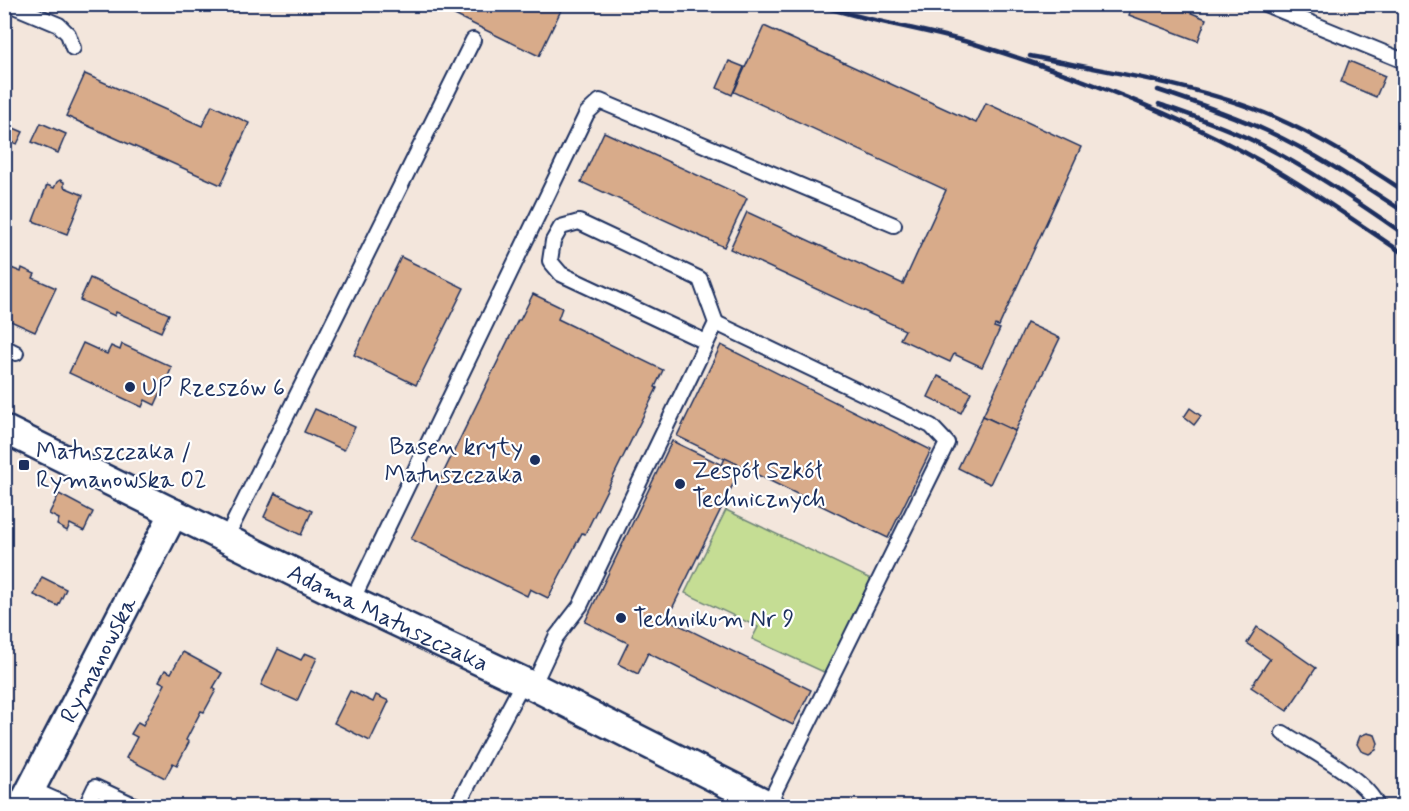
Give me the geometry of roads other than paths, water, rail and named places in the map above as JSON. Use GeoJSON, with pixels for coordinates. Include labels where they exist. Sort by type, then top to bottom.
{"type":"FeatureCollection","features":[{"type":"Feature","properties":{"kind":"street","name":"Adama Matuszczaka"},"geometry":{"type":"LineString","coordinates":[[4,429],[352,601],[528,684],[770,806]]}},
{"type":"Feature","properties":{"kind":"street","name":"Rymanowska"},"geometry":{"type":"LineString","coordinates":[[27,798],[174,513]]}},
{"type":"Feature","properties":{"kind":"lane"},"geometry":{"type":"LineString","coordinates":[[9,4],[59,26],[68,34],[73,48]]}},
{"type":"Feature","properties":{"kind":"lane"},"geometry":{"type":"LineString","coordinates":[[1265,4],[1404,61]]}},
{"type":"Feature","properties":{"kind":"lane"},"geometry":{"type":"LineString","coordinates":[[226,538],[472,40]]}},
{"type":"Feature","properties":{"kind":"lane"},"geometry":{"type":"LineString","coordinates":[[352,601],[587,113],[600,101],[894,225]]}},
{"type":"Feature","properties":{"kind":"lane"},"geometry":{"type":"LineString","coordinates":[[706,342],[561,274],[550,261],[553,241],[561,227],[579,222],[700,279],[716,323],[931,426],[947,443],[770,806]]}},
{"type":"Feature","properties":{"kind":"lane"},"geometry":{"type":"LineString","coordinates":[[457,807],[556,637],[580,606],[716,323]]}},
{"type":"Feature","properties":{"kind":"lane"},"geometry":{"type":"LineString","coordinates":[[1283,733],[1357,781],[1368,791],[1377,807]]}},
{"type":"Feature","properties":{"kind":"lane"},"geometry":{"type":"LineString","coordinates":[[86,807],[95,787],[136,807]]}},
{"type":"Feature","properties":{"kind":"lane"},"geometry":{"type":"LineString","coordinates":[[27,798],[69,807]]}},
{"type":"Feature","properties":{"kind":"railway"},"geometry":{"type":"LineString","coordinates":[[815,4],[978,45],[1080,79],[1180,120],[1265,164],[1326,201],[1404,254]]}},
{"type":"Feature","properties":{"kind":"railway"},"geometry":{"type":"LineString","coordinates":[[1030,56],[1154,80],[1245,106],[1274,117],[1325,142],[1404,191]]}},
{"type":"Feature","properties":{"kind":"railway"},"geometry":{"type":"LineString","coordinates":[[1158,90],[1225,113],[1284,139],[1337,169],[1404,212]]}},
{"type":"Feature","properties":{"kind":"railway"},"geometry":{"type":"LineString","coordinates":[[1159,104],[1234,132],[1277,153],[1333,186],[1404,234]]}},
{"type":"Feature","properties":{"kind":"place","name":"UP Rzeszów 6"},"geometry":{"type":"Point","coordinates":[130,387]}},
{"type":"Feature","properties":{"kind":"place","name":"Basen kryty Matuszczaka"},"geometry":{"type":"Point","coordinates":[535,460]}},
{"type":"Feature","properties":{"kind":"place","name":"Matuszczaka / Rymanowska 02"},"geometry":{"type":"Point","coordinates":[24,465]}},
{"type":"Feature","properties":{"kind":"place","name":"Zespół Szkół Technicznych"},"geometry":{"type":"Point","coordinates":[680,484]}},
{"type":"Feature","properties":{"kind":"place","name":"Technikum Nr 9"},"geometry":{"type":"Point","coordinates":[621,618]}}]}
